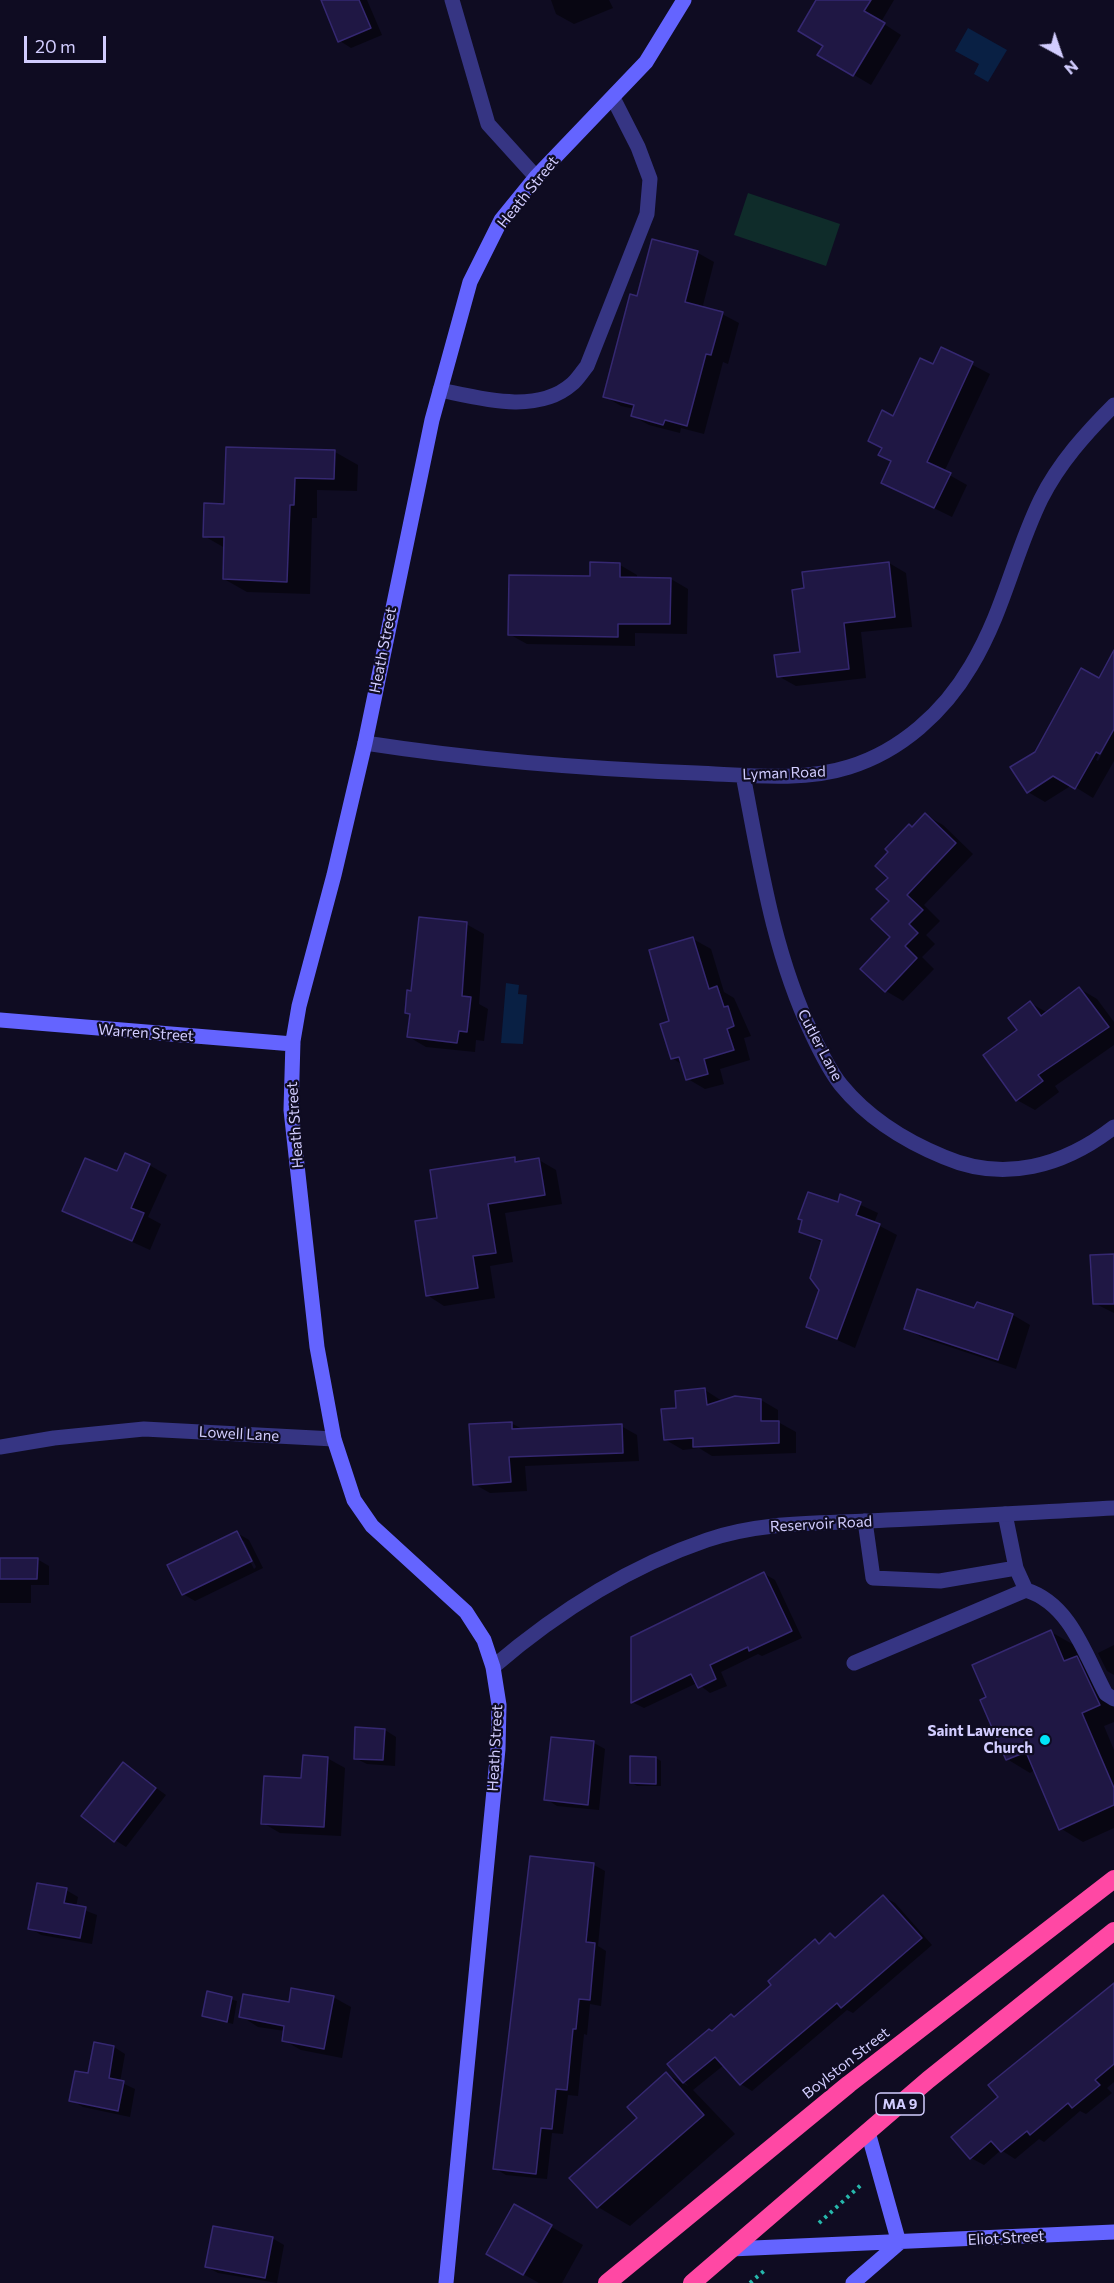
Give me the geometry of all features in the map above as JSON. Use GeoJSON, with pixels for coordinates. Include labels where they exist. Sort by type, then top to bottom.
{"type":"FeatureCollection","features":[{"type":"Feature","properties":{"kind":"highway","name":"Boylston Street"},"geometry":{"type":"LineString","coordinates":[[607,2283],[856,2078],[1114,1879]]}},
{"type":"Feature","properties":{"kind":"highway","name":"MA 9"},"geometry":{"type":"LineString","coordinates":[[692,2283],[967,2048],[1114,1931]]}},
{"type":"Feature","properties":{"kind":"street"},"geometry":{"type":"LineString","coordinates":[[452,0],[488,124],[536,177]]}},
{"type":"Feature","properties":{"kind":"street","name":"Heath Street"},"geometry":{"type":"LineString","coordinates":[[446,2282],[498,1749],[498,1705],[493,1667],[484,1640],[466,1612],[372,1526],[354,1500],[334,1439],[316,1347],[291,1110],[293,1044],[299,1006],[334,875],[364,743],[388,622],[440,390],[470,282],[501,220],[536,177],[646,62],[684,0]]}},
{"type":"Feature","properties":{"kind":"street"},"geometry":{"type":"LineString","coordinates":[[440,390],[504,403],[546,398],[571,385],[586,366],[647,214],[650,179],[638,147],[613,98]]}},
{"type":"Feature","properties":{"kind":"street","name":"Lyman Road"},"geometry":{"type":"LineString","coordinates":[[364,743],[430,754],[588,769],[743,775],[822,775],[851,767],[903,740],[936,713],[960,683],[987,638],[1041,499],[1064,461],[1089,429],[1114,405]]}},
{"type":"Feature","properties":{"kind":"street","name":"Cutler Lane"},"geometry":{"type":"LineString","coordinates":[[743,775],[767,903],[794,993],[823,1056],[840,1084],[860,1105],[915,1144],[965,1166],[993,1170],[1010,1171],[1049,1162],[1088,1144],[1114,1128]]}},
{"type":"Feature","properties":{"kind":"street","name":"Warren Street"},"geometry":{"type":"LineString","coordinates":[[0,1020],[293,1044]]}},
{"type":"Feature","properties":{"kind":"street","name":"Lowell Lane"},"geometry":{"type":"LineString","coordinates":[[0,1447],[54,1438],[144,1429],[334,1439]]}},
{"type":"Feature","properties":{"kind":"street","name":"Reservoir Road"},"geometry":{"type":"LineString","coordinates":[[493,1667],[531,1634],[588,1597],[648,1563],[708,1539],[783,1523],[1114,1508]]}},
{"type":"Feature","properties":{"kind":"street"},"geometry":{"type":"LineString","coordinates":[[1005,1514],[1016,1568],[1026,1590]]}},
{"type":"Feature","properties":{"kind":"street"},"geometry":{"type":"LineString","coordinates":[[865,1521],[873,1578],[940,1581],[1016,1568]]}},
{"type":"Feature","properties":{"kind":"street"},"geometry":{"type":"LineString","coordinates":[[854,1663],[1026,1590],[1041,1595],[1071,1624],[1106,1694],[1114,1699]]}},
{"type":"Feature","properties":{"kind":"street"},"geometry":{"type":"LineString","coordinates":[[853,2283],[899,2243],[867,2132]]}},
{"type":"Feature","properties":{"kind":"street","name":"Eliot Street"},"geometry":{"type":"LineString","coordinates":[[731,2249],[1114,2232]]}},
{"type":"Feature","properties":{"kind":"path"},"geometry":{"type":"LineString","coordinates":[[815,2227],[861,2185]]}},
{"type":"Feature","properties":{"kind":"path"},"geometry":{"type":"LineString","coordinates":[[750,2283],[766,2269]]}},
{"type":"Feature","properties":{"kind":"green space"},"geometry":{"type":"Polygon","coordinates":[[[748,193],[840,224],[826,266],[734,235],[748,193]]]}},
{"type":"Feature","properties":{"kind":"water"},"geometry":{"type":"Polygon","coordinates":[[[968,28],[1007,50],[988,82],[974,74],[979,64],[955,51],[968,28]]]}},
{"type":"Feature","properties":{"kind":"water"},"geometry":{"type":"Polygon","coordinates":[[[506,983],[519,985],[518,994],[527,995],[523,1044],[501,1043],[506,983]]]}},
{"type":"Feature","properties":{"kind":"building"},"geometry":{"type":"Polygon","coordinates":[[[321,0],[359,0],[371,28],[338,42],[321,0]]]}},
{"type":"Feature","properties":{"kind":"building"},"geometry":{"type":"Polygon","coordinates":[[[816,0],[871,0],[864,11],[885,23],[853,76],[817,55],[823,46],[798,31],[816,0]]]}},
{"type":"Feature","properties":{"kind":"building"},"geometry":{"type":"Polygon","coordinates":[[[652,239],[698,251],[685,302],[723,312],[711,355],[706,354],[687,426],[665,420],[663,425],[631,416],[634,405],[603,397],[630,294],[637,296],[652,239]]]}},
{"type":"Feature","properties":{"kind":"building"},"geometry":{"type":"Polygon","coordinates":[[[941,347],[973,362],[927,462],[951,473],[934,508],[881,483],[891,461],[878,455],[882,448],[868,441],[882,410],[893,416],[920,358],[933,364],[941,347]]]}},
{"type":"Feature","properties":{"kind":"building"},"geometry":{"type":"Polygon","coordinates":[[[226,447],[335,450],[334,479],[295,478],[294,505],[290,505],[287,582],[223,579],[224,537],[203,537],[204,503],[224,504],[226,447]]]}},
{"type":"Feature","properties":{"kind":"building"},"geometry":{"type":"Polygon","coordinates":[[[590,562],[620,563],[620,577],[671,578],[670,624],[618,624],[618,637],[508,635],[509,575],[590,576],[590,562]]]}},
{"type":"Feature","properties":{"kind":"building"},"geometry":{"type":"Polygon","coordinates":[[[889,562],[895,617],[844,623],[849,669],[777,677],[774,655],[800,652],[792,590],[804,588],[802,572],[889,562]]]}},
{"type":"Feature","properties":{"kind":"building"},"geometry":{"type":"Polygon","coordinates":[[[1114,650],[1114,729],[1100,754],[1096,752],[1075,789],[1053,776],[1027,793],[1010,767],[1035,752],[1081,668],[1099,678],[1114,650]]]}},
{"type":"Feature","properties":{"kind":"building"},"geometry":{"type":"Polygon","coordinates":[[[925,813],[956,843],[907,895],[923,910],[909,924],[918,933],[905,946],[917,958],[885,992],[860,969],[890,937],[871,919],[889,901],[876,889],[888,878],[875,866],[888,852],[885,849],[909,824],[912,827],[925,813]]]}},
{"type":"Feature","properties":{"kind":"building"},"geometry":{"type":"Polygon","coordinates":[[[419,917],[467,922],[462,996],[471,997],[467,1032],[459,1031],[457,1043],[407,1037],[410,1014],[405,1013],[407,990],[411,991],[419,917]]]}},
{"type":"Feature","properties":{"kind":"building"},"geometry":{"type":"Polygon","coordinates":[[[693,937],[709,989],[717,986],[724,1007],[728,1006],[734,1026],[727,1029],[734,1050],[704,1059],[708,1074],[686,1080],[679,1057],[671,1059],[660,1024],[669,1021],[649,950],[693,937]]]}},
{"type":"Feature","properties":{"kind":"building"},"geometry":{"type":"Polygon","coordinates":[[[1079,987],[1109,1027],[1038,1075],[1043,1081],[1016,1101],[983,1055],[1017,1030],[1008,1018],[1030,1001],[1041,1016],[1079,987]]]}},
{"type":"Feature","properties":{"kind":"building"},"geometry":{"type":"Polygon","coordinates":[[[125,1153],[150,1164],[131,1208],[144,1213],[132,1241],[62,1211],[85,1158],[117,1171],[125,1153]]]}},
{"type":"Feature","properties":{"kind":"building"},"geometry":{"type":"Polygon","coordinates":[[[515,1157],[515,1162],[539,1158],[545,1195],[488,1204],[496,1253],[473,1256],[478,1288],[426,1296],[415,1221],[437,1218],[430,1170],[515,1157]]]}},
{"type":"Feature","properties":{"kind":"building"},"geometry":{"type":"Polygon","coordinates":[[[808,1192],[838,1202],[840,1194],[861,1202],[856,1215],[880,1224],[837,1339],[806,1327],[819,1290],[810,1278],[822,1240],[799,1232],[802,1220],[798,1219],[808,1192]]]}},
{"type":"Feature","properties":{"kind":"building"},"geometry":{"type":"Polygon","coordinates":[[[1114,1254],[1114,1304],[1093,1304],[1090,1255],[1114,1254]]]}},
{"type":"Feature","properties":{"kind":"building"},"geometry":{"type":"Polygon","coordinates":[[[917,1289],[974,1308],[977,1302],[1013,1314],[998,1360],[904,1329],[917,1289]]]}},
{"type":"Feature","properties":{"kind":"building"},"geometry":{"type":"Polygon","coordinates":[[[705,1388],[707,1405],[735,1396],[761,1399],[761,1421],[779,1421],[779,1443],[693,1447],[693,1438],[664,1440],[661,1409],[676,1408],[675,1391],[705,1388]]]}},
{"type":"Feature","properties":{"kind":"building"},"geometry":{"type":"Polygon","coordinates":[[[512,1422],[512,1429],[622,1424],[623,1453],[509,1457],[511,1482],[473,1485],[469,1424],[512,1422]]]}},
{"type":"Feature","properties":{"kind":"building"},"geometry":{"type":"Polygon","coordinates":[[[237,1531],[252,1561],[182,1595],[167,1565],[237,1531]]]}},
{"type":"Feature","properties":{"kind":"building"},"geometry":{"type":"Polygon","coordinates":[[[0,1558],[38,1558],[37,1579],[0,1579],[0,1558]]]}},
{"type":"Feature","properties":{"kind":"building"},"geometry":{"type":"Polygon","coordinates":[[[764,1572],[792,1631],[749,1651],[748,1647],[710,1665],[716,1679],[698,1688],[691,1674],[631,1703],[631,1637],[764,1572]]]}},
{"type":"Feature","properties":{"kind":"building","name":"Saint Lawrence Church"},"geometry":{"type":"Polygon","coordinates":[[[1051,1630],[1064,1661],[1077,1656],[1100,1705],[1082,1713],[1114,1788],[1114,1805],[1059,1830],[1026,1752],[1006,1760],[980,1700],[986,1697],[972,1665],[1051,1630]]]}},
{"type":"Feature","properties":{"kind":"building"},"geometry":{"type":"Polygon","coordinates":[[[355,1727],[385,1729],[383,1760],[354,1759],[355,1727]]]}},
{"type":"Feature","properties":{"kind":"building"},"geometry":{"type":"Polygon","coordinates":[[[551,1737],[594,1741],[588,1805],[544,1800],[551,1737]]]}},
{"type":"Feature","properties":{"kind":"building"},"geometry":{"type":"Polygon","coordinates":[[[303,1755],[328,1757],[324,1827],[261,1824],[264,1776],[301,1778],[303,1755]]]}},
{"type":"Feature","properties":{"kind":"building"},"geometry":{"type":"Polygon","coordinates":[[[630,1756],[656,1757],[656,1784],[630,1783],[630,1756]]]}},
{"type":"Feature","properties":{"kind":"building"},"geometry":{"type":"Polygon","coordinates":[[[123,1762],[156,1788],[114,1842],[81,1816],[123,1762]]]}},
{"type":"Feature","properties":{"kind":"building"},"geometry":{"type":"Polygon","coordinates":[[[530,1856],[594,1863],[586,1942],[595,1943],[590,2000],[579,1999],[576,2029],[573,2029],[567,2090],[556,2089],[552,2129],[541,2128],[536,2174],[493,2169],[530,1856]]]}},
{"type":"Feature","properties":{"kind":"building"},"geometry":{"type":"Polygon","coordinates":[[[37,1883],[67,1888],[64,1903],[86,1907],[80,1938],[28,1929],[37,1883]]]}},
{"type":"Feature","properties":{"kind":"building"},"geometry":{"type":"Polygon","coordinates":[[[883,1895],[922,1938],[841,2008],[837,2003],[740,2085],[715,2057],[683,2083],[667,2064],[709,2029],[712,2031],[731,2014],[734,2017],[771,1985],[768,1981],[815,1939],[819,1944],[830,1933],[835,1938],[883,1895]]]}},
{"type":"Feature","properties":{"kind":"building"},"geometry":{"type":"Polygon","coordinates":[[[1114,1983],[1114,2064],[1095,2080],[1100,2085],[1072,2108],[1068,2103],[1030,2135],[1027,2131],[1001,2152],[991,2141],[970,2159],[951,2137],[998,2097],[988,2085],[1114,1983]]]}},
{"type":"Feature","properties":{"kind":"building"},"geometry":{"type":"Polygon","coordinates":[[[291,1988],[334,1996],[324,2049],[282,2041],[284,2026],[239,2017],[243,1994],[289,2002],[291,1988]]]}},
{"type":"Feature","properties":{"kind":"building"},"geometry":{"type":"Polygon","coordinates":[[[207,1991],[232,1997],[227,2022],[202,2016],[207,1991]]]}},
{"type":"Feature","properties":{"kind":"building"},"geometry":{"type":"Polygon","coordinates":[[[94,2042],[114,2046],[109,2078],[124,2081],[118,2111],[69,2101],[75,2071],[88,2073],[94,2042]]]}},
{"type":"Feature","properties":{"kind":"building"},"geometry":{"type":"Polygon","coordinates":[[[666,2072],[704,2115],[597,2208],[569,2178],[637,2118],[627,2107],[666,2072]]]}},
{"type":"Feature","properties":{"kind":"building"},"geometry":{"type":"Polygon","coordinates":[[[514,2204],[552,2225],[523,2275],[486,2254],[514,2204]]]}},
{"type":"Feature","properties":{"kind":"building"},"geometry":{"type":"Polygon","coordinates":[[[213,2226],[273,2237],[265,2278],[205,2267],[213,2226]]]}},
{"type":"Feature","properties":{"kind":"place","name":"Saint Lawrence Church"},"geometry":{"type":"Point","coordinates":[1045,1740]}}]}
